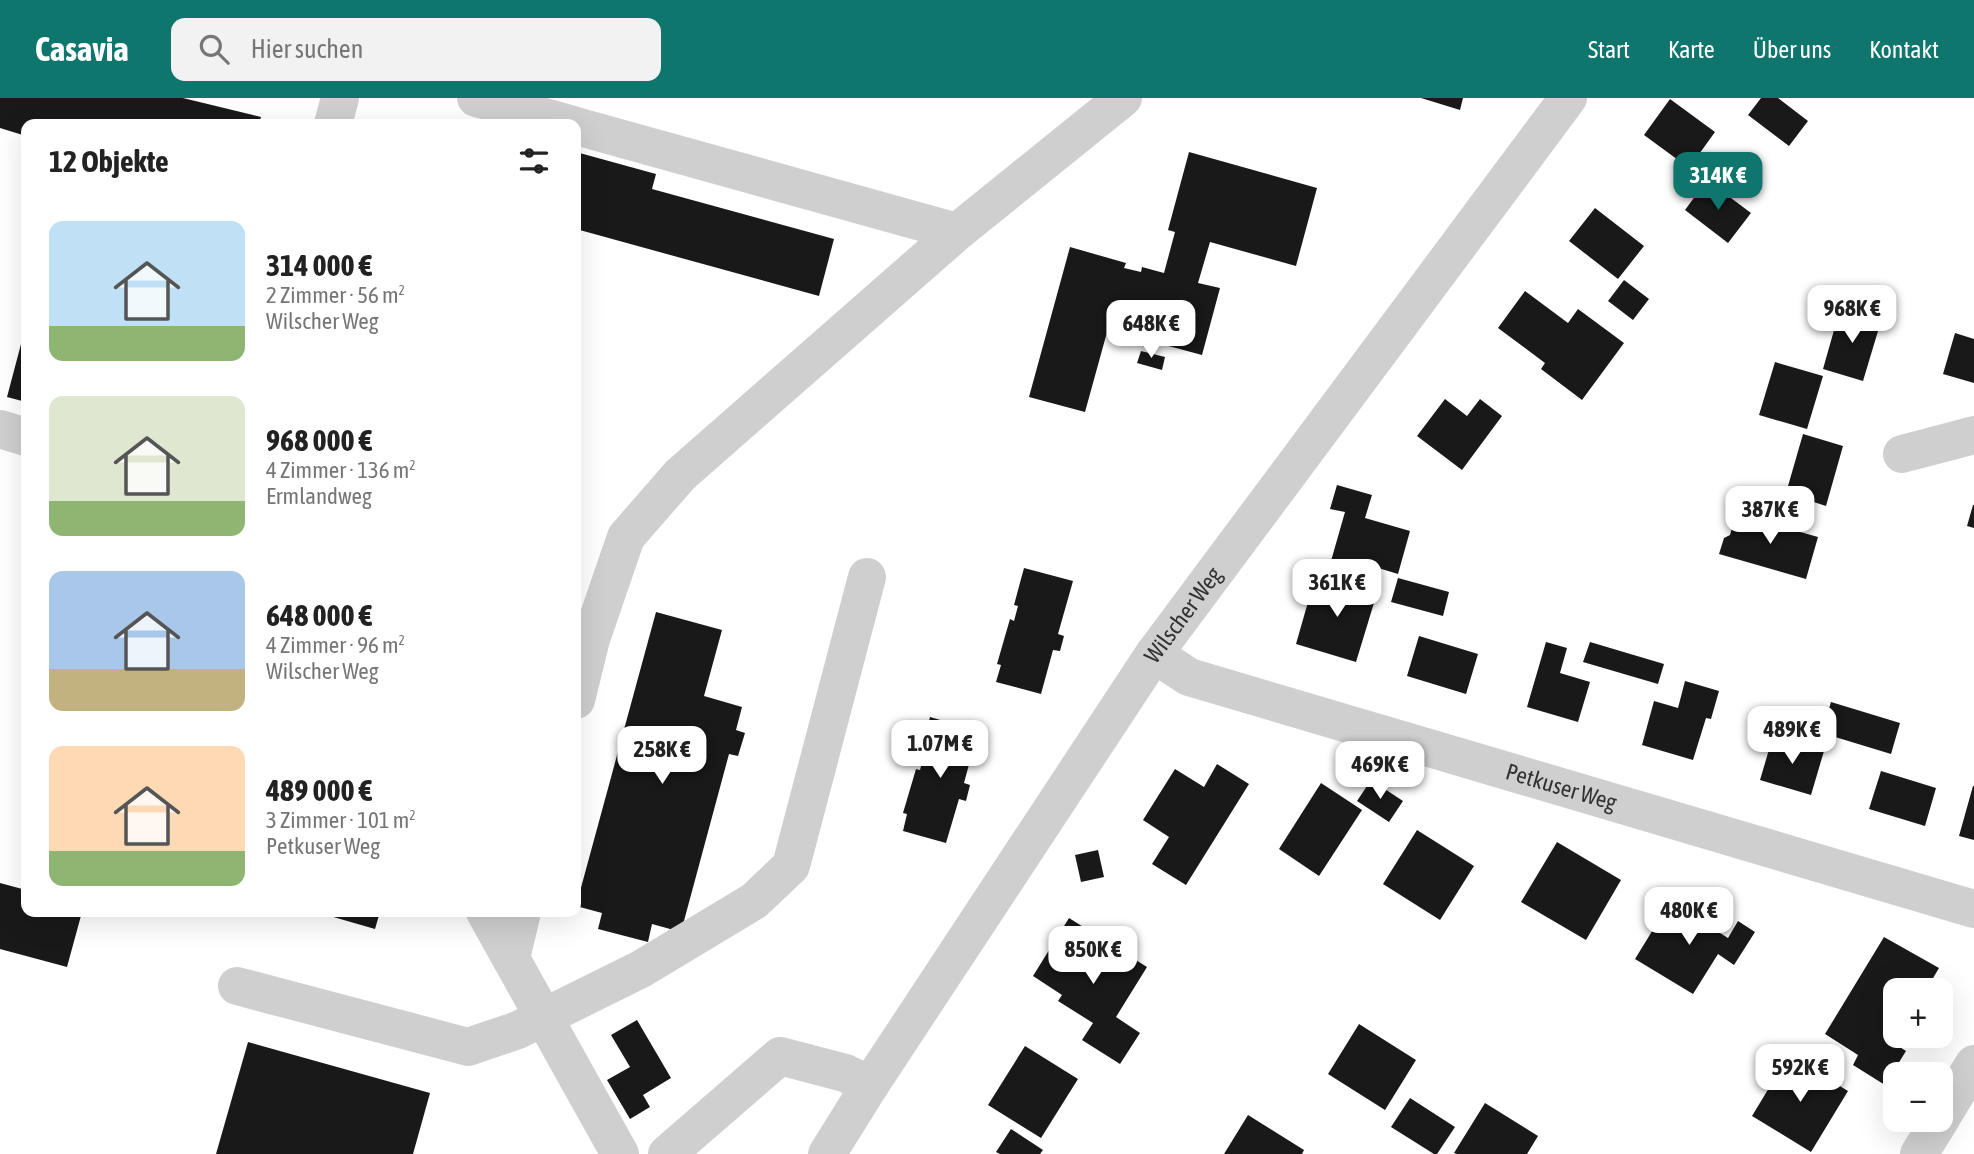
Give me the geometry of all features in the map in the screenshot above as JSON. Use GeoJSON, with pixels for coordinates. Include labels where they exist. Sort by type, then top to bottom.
{"type":"FeatureCollection","features":[{"type":"Feature","properties":{"kind":"street"},"geometry":{"type":"LineString","coordinates":[[334,119],[340,98]]}},
{"type":"Feature","properties":{"kind":"street"},"geometry":{"type":"LineString","coordinates":[[476,98],[552,119]]}},
{"type":"Feature","properties":{"kind":"street"},"geometry":{"type":"LineString","coordinates":[[581,655],[583,637],[626,537],[680,475],[957,232],[1123,98]]}},
{"type":"Feature","properties":{"kind":"street","name":"Wilscher Weg"},"geometry":{"type":"LineString","coordinates":[[827,1154],[1154,654],[1568,98]]}},
{"type":"Feature","properties":{"kind":"street"},"geometry":{"type":"LineString","coordinates":[[581,127],[957,232]]}},
{"type":"Feature","properties":{"kind":"street"},"geometry":{"type":"LineString","coordinates":[[0,429],[21,435]]}},
{"type":"Feature","properties":{"kind":"street"},"geometry":{"type":"LineString","coordinates":[[1902,454],[1974,435]]}},
{"type":"Feature","properties":{"kind":"street"},"geometry":{"type":"LineString","coordinates":[[237,986],[468,1047],[518,1030],[641,970],[754,901],[791,866],[867,577]]}},
{"type":"Feature","properties":{"kind":"street","name":"Petkuser Weg"},"geometry":{"type":"LineString","coordinates":[[1154,654],[1189,677],[1974,909]]}},
{"type":"Feature","properties":{"kind":"street"},"geometry":{"type":"LineString","coordinates":[[488,917],[620,1154]]}},
{"type":"Feature","properties":{"kind":"street"},"geometry":{"type":"LineString","coordinates":[[510,958],[521,917]]}},
{"type":"Feature","properties":{"kind":"street"},"geometry":{"type":"LineString","coordinates":[[667,1154],[780,1056],[845,1073],[870,1086]]}},
{"type":"Feature","properties":{"kind":"street"},"geometry":{"type":"LineString","coordinates":[[1953,1098],[1974,1064]]}},
{"type":"Feature","properties":{"kind":"street"},"geometry":{"type":"LineString","coordinates":[[1919,1154],[1932,1132]]}},
{"type":"Feature","properties":{"kind":"building"},"geometry":{"type":"Polygon","coordinates":[[[0,98],[183,98],[261,117],[21,119],[21,134],[0,128],[0,98]]]}},
{"type":"Feature","properties":{"kind":"building"},"geometry":{"type":"Polygon","coordinates":[[[1421,98],[1463,98],[1460,110],[1421,98]]]}},
{"type":"Feature","properties":{"kind":"building"},"geometry":{"type":"Polygon","coordinates":[[[1761,98],[1778,98],[1808,121],[1789,146],[1748,115],[1761,98]]]}},
{"type":"Feature","properties":{"kind":"building"},"geometry":{"type":"Polygon","coordinates":[[[1670,99],[1715,132],[1689,168],[1644,135],[1670,99]]]}},
{"type":"Feature","properties":{"kind":"building"},"geometry":{"type":"Polygon","coordinates":[[[1189,152],[1317,188],[1296,266],[1210,242],[1198,283],[1220,288],[1202,355],[1124,334],[1125,329],[1109,325],[1085,412],[1029,397],[1070,247],[1126,263],[1124,268],[1141,272],[1142,267],[1164,273],[1175,232],[1168,230],[1189,152]]]}},
{"type":"Feature","properties":{"kind":"building"},"geometry":{"type":"Polygon","coordinates":[[[581,153],[656,174],[652,189],[834,239],[819,296],[581,230],[581,153]]]}},
{"type":"Feature","properties":{"kind":"building"},"geometry":{"type":"Polygon","coordinates":[[[1707,180],[1751,213],[1728,243],[1685,210],[1707,180]]]}},
{"type":"Feature","properties":{"kind":"building"},"geometry":{"type":"Polygon","coordinates":[[[1595,208],[1644,246],[1618,279],[1569,241],[1595,208]]]}},
{"type":"Feature","properties":{"kind":"building"},"geometry":{"type":"Polygon","coordinates":[[[1624,280],[1649,299],[1633,320],[1608,301],[1624,280]]]}},
{"type":"Feature","properties":{"kind":"building"},"geometry":{"type":"Polygon","coordinates":[[[1525,291],[1568,323],[1578,309],[1624,343],[1582,400],[1541,369],[1545,363],[1498,328],[1525,291]]]}},
{"type":"Feature","properties":{"kind":"building"},"geometry":{"type":"Polygon","coordinates":[[[1840,309],[1881,321],[1863,381],[1823,369],[1840,309]]]}},
{"type":"Feature","properties":{"kind":"building"},"geometry":{"type":"Polygon","coordinates":[[[1955,333],[1974,339],[1974,383],[1943,374],[1955,333]]]}},
{"type":"Feature","properties":{"kind":"building"},"geometry":{"type":"Polygon","coordinates":[[[21,344],[21,401],[7,397],[21,344]]]}},
{"type":"Feature","properties":{"kind":"building"},"geometry":{"type":"Polygon","coordinates":[[[1141,351],[1165,357],[1162,370],[1137,363],[1141,351]]]}},
{"type":"Feature","properties":{"kind":"building"},"geometry":{"type":"Polygon","coordinates":[[[1775,362],[1823,376],[1807,429],[1759,415],[1775,362]]]}},
{"type":"Feature","properties":{"kind":"building"},"geometry":{"type":"Polygon","coordinates":[[[1445,399],[1467,416],[1480,399],[1502,416],[1462,470],[1417,436],[1445,399]]]}},
{"type":"Feature","properties":{"kind":"building"},"geometry":{"type":"Polygon","coordinates":[[[1803,434],[1843,446],[1826,506],[1786,493],[1803,434]]]}},
{"type":"Feature","properties":{"kind":"building"},"geometry":{"type":"Polygon","coordinates":[[[1337,485],[1372,495],[1365,518],[1410,531],[1398,574],[1375,567],[1373,572],[1331,561],[1345,512],[1330,509],[1337,485]]]}},
{"type":"Feature","properties":{"kind":"building"},"geometry":{"type":"Polygon","coordinates":[[[1974,505],[1974,528],[1967,526],[1974,505]]]}},
{"type":"Feature","properties":{"kind":"building"},"geometry":{"type":"Polygon","coordinates":[[[1736,514],[1818,537],[1806,579],[1719,554],[1724,538],[1730,535],[1736,514]]]}},
{"type":"Feature","properties":{"kind":"building"},"geometry":{"type":"Polygon","coordinates":[[[1024,568],[1073,581],[1058,634],[1064,636],[1060,651],[1053,650],[1041,694],[996,682],[1001,665],[997,664],[1010,619],[1014,621],[1018,606],[1014,605],[1024,568]]]}},
{"type":"Feature","properties":{"kind":"building"},"geometry":{"type":"Polygon","coordinates":[[[1328,576],[1377,593],[1356,662],[1296,644],[1310,595],[1321,599],[1328,576]]]}},
{"type":"Feature","properties":{"kind":"building"},"geometry":{"type":"Polygon","coordinates":[[[1398,578],[1449,592],[1443,616],[1391,602],[1398,578]]]}},
{"type":"Feature","properties":{"kind":"building"},"geometry":{"type":"Polygon","coordinates":[[[656,612],[722,630],[704,696],[742,707],[736,730],[745,733],[738,756],[729,754],[681,932],[652,924],[648,942],[598,929],[602,913],[581,907],[581,888],[656,612]]]}},
{"type":"Feature","properties":{"kind":"building"},"geometry":{"type":"Polygon","coordinates":[[[1419,636],[1478,654],[1466,694],[1407,676],[1419,636]]]}},
{"type":"Feature","properties":{"kind":"building"},"geometry":{"type":"Polygon","coordinates":[[[1546,642],[1567,648],[1560,673],[1590,682],[1578,722],[1527,707],[1546,642]]]}},
{"type":"Feature","properties":{"kind":"building"},"geometry":{"type":"Polygon","coordinates":[[[1590,642],[1664,664],[1658,684],[1583,662],[1590,642]]]}},
{"type":"Feature","properties":{"kind":"building"},"geometry":{"type":"Polygon","coordinates":[[[1685,681],[1719,691],[1711,719],[1706,718],[1693,760],[1642,745],[1654,701],[1678,708],[1685,681]]]}},
{"type":"Feature","properties":{"kind":"building"},"geometry":{"type":"Polygon","coordinates":[[[1831,702],[1900,723],[1891,754],[1822,733],[1831,702]]]}},
{"type":"Feature","properties":{"kind":"building"},"geometry":{"type":"Polygon","coordinates":[[[930,717],[978,731],[964,783],[970,785],[966,801],[959,799],[946,843],[903,831],[907,814],[903,813],[916,769],[920,770],[924,755],[920,754],[930,717]]]}},
{"type":"Feature","properties":{"kind":"building"},"geometry":{"type":"Polygon","coordinates":[[[1773,736],[1824,751],[1811,795],[1760,780],[1773,736]]]}},
{"type":"Feature","properties":{"kind":"building"},"geometry":{"type":"Polygon","coordinates":[[[1217,764],[1249,784],[1186,885],[1152,864],[1169,837],[1143,820],[1175,769],[1204,787],[1217,764]]]}},
{"type":"Feature","properties":{"kind":"building"},"geometry":{"type":"Polygon","coordinates":[[[1881,771],[1936,788],[1925,826],[1869,809],[1881,771]]]}},
{"type":"Feature","properties":{"kind":"building"},"geometry":{"type":"Polygon","coordinates":[[[1371,780],[1403,801],[1389,822],[1357,801],[1371,780]]]}},
{"type":"Feature","properties":{"kind":"building"},"geometry":{"type":"Polygon","coordinates":[[[1321,783],[1362,810],[1319,876],[1279,849],[1321,783]]]}},
{"type":"Feature","properties":{"kind":"building"},"geometry":{"type":"Polygon","coordinates":[[[1974,786],[1974,840],[1959,836],[1974,786]]]}},
{"type":"Feature","properties":{"kind":"building"},"geometry":{"type":"Polygon","coordinates":[[[1417,830],[1474,866],[1440,920],[1383,884],[1417,830]]]}},
{"type":"Feature","properties":{"kind":"building"},"geometry":{"type":"Polygon","coordinates":[[[1557,842],[1621,880],[1586,940],[1521,902],[1557,842]]]}},
{"type":"Feature","properties":{"kind":"building"},"geometry":{"type":"Polygon","coordinates":[[[1098,850],[1104,877],[1081,882],[1075,855],[1098,850]]]}},
{"type":"Feature","properties":{"kind":"building"},"geometry":{"type":"Polygon","coordinates":[[[0,883],[21,889],[21,917],[81,917],[67,967],[0,949],[0,883]]]}},
{"type":"Feature","properties":{"kind":"building"},"geometry":{"type":"Polygon","coordinates":[[[1670,902],[1728,938],[1738,921],[1755,932],[1734,965],[1718,954],[1693,994],[1635,959],[1670,902]]]}},
{"type":"Feature","properties":{"kind":"building"},"geometry":{"type":"Polygon","coordinates":[[[333,917],[379,917],[375,929],[333,917]]]}},
{"type":"Feature","properties":{"kind":"building"},"geometry":{"type":"Polygon","coordinates":[[[1069,918],[1147,967],[1116,1017],[1140,1033],[1120,1064],[1082,1040],[1093,1023],[1058,1001],[1062,995],[1033,976],[1069,918]]]}},
{"type":"Feature","properties":{"kind":"building"},"geometry":{"type":"Polygon","coordinates":[[[1884,937],[1939,968],[1933,978],[1883,978],[1883,1048],[1901,1048],[1906,1051],[1899,1062],[1883,1062],[1883,1084],[1853,1065],[1858,1055],[1825,1034],[1884,937]]]}},
{"type":"Feature","properties":{"kind":"building"},"geometry":{"type":"Polygon","coordinates":[[[637,1020],[671,1078],[643,1095],[650,1107],[630,1119],[607,1080],[630,1067],[611,1035],[637,1020]]]}},
{"type":"Feature","properties":{"kind":"building"},"geometry":{"type":"Polygon","coordinates":[[[1359,1024],[1416,1060],[1385,1110],[1328,1074],[1359,1024]]]}},
{"type":"Feature","properties":{"kind":"building"},"geometry":{"type":"Polygon","coordinates":[[[248,1042],[430,1093],[413,1154],[216,1154],[248,1042]]]}},
{"type":"Feature","properties":{"kind":"building"},"geometry":{"type":"Polygon","coordinates":[[[1025,1046],[1078,1079],[1041,1138],[988,1105],[1025,1046]]]}},
{"type":"Feature","properties":{"kind":"building"},"geometry":{"type":"Polygon","coordinates":[[[1789,1055],[1848,1091],[1811,1152],[1752,1116],[1789,1055]]]}},
{"type":"Feature","properties":{"kind":"building"},"geometry":{"type":"Polygon","coordinates":[[[1410,1098],[1455,1127],[1437,1154],[1391,1127],[1410,1098]]]}},
{"type":"Feature","properties":{"kind":"building"},"geometry":{"type":"Polygon","coordinates":[[[1485,1103],[1538,1136],[1527,1154],[1454,1153],[1485,1103]]]}},
{"type":"Feature","properties":{"kind":"building"},"geometry":{"type":"Polygon","coordinates":[[[1248,1115],[1304,1150],[1302,1154],[1224,1154],[1248,1115]]]}},
{"type":"Feature","properties":{"kind":"building"},"geometry":{"type":"Polygon","coordinates":[[[1011,1129],[1043,1150],[1040,1154],[996,1152],[1011,1129]]]}}]}
